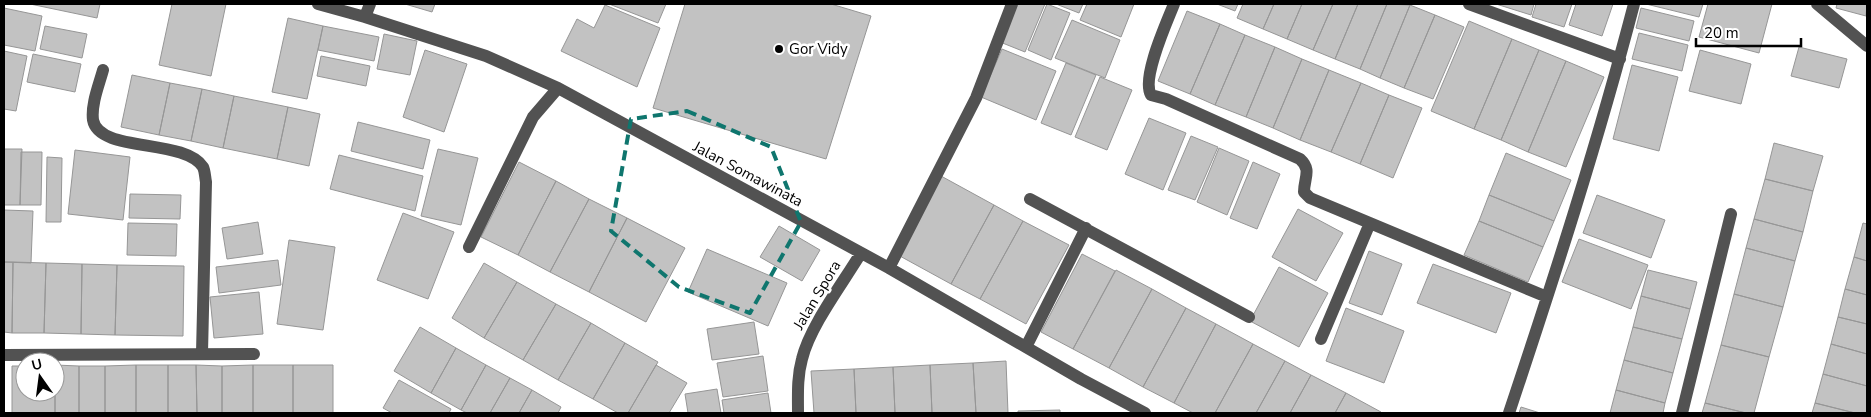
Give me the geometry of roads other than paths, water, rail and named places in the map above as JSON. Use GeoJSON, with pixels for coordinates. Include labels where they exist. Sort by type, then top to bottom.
{"type":"FeatureCollection","features":[{"type":"Feature","properties":{"kind":"street","name":"Jalan Somawinata"},"geometry":{"type":"LineString","coordinates":[[318,4],[486,56],[558,88],[889,268],[1145,413]]}},
{"type":"Feature","properties":{"kind":"street"},"geometry":{"type":"LineString","coordinates":[[365,17],[370,4]]}},
{"type":"Feature","properties":{"kind":"street"},"geometry":{"type":"LineString","coordinates":[[889,268],[976,98],[1012,4]]}},
{"type":"Feature","properties":{"kind":"street"},"geometry":{"type":"LineString","coordinates":[[1174,4],[1151,64],[1148,90],[1150,95],[1166,99],[1300,159],[1305,164],[1308,172],[1304,192],[1310,198],[1547,297]]}},
{"type":"Feature","properties":{"kind":"street"},"geometry":{"type":"LineString","coordinates":[[1469,4],[1620,59]]}},
{"type":"Feature","properties":{"kind":"street"},"geometry":{"type":"LineString","coordinates":[[1509,413],[1547,297],[1620,59],[1634,4]]}},
{"type":"Feature","properties":{"kind":"street"},"geometry":{"type":"LineString","coordinates":[[1818,4],[1867,46]]}},
{"type":"Feature","properties":{"kind":"street"},"geometry":{"type":"LineString","coordinates":[[103,70],[93,110],[93,122],[100,132],[112,138],[192,157],[203,168],[206,182],[202,353]]}},
{"type":"Feature","properties":{"kind":"street"},"geometry":{"type":"LineString","coordinates":[[469,247],[533,117],[558,88]]}},
{"type":"Feature","properties":{"kind":"street"},"geometry":{"type":"LineString","coordinates":[[1030,199],[1249,317]]}},
{"type":"Feature","properties":{"kind":"street"},"geometry":{"type":"LineString","coordinates":[[1682,413],[1731,214]]}},
{"type":"Feature","properties":{"kind":"street"},"geometry":{"type":"LineString","coordinates":[[1321,339],[1370,223]]}},
{"type":"Feature","properties":{"kind":"street"},"geometry":{"type":"LineString","coordinates":[[1026,347],[1086,228]]}},
{"type":"Feature","properties":{"kind":"street","name":"Jalan Spora"},"geometry":{"type":"LineString","coordinates":[[798,413],[798,380],[802,358],[810,336],[861,253]]}},
{"type":"Feature","properties":{"kind":"street"},"geometry":{"type":"LineString","coordinates":[[4,355],[254,354]]}},
{"type":"Feature","properties":{"kind":"place","name":"Gor Vidy"},"geometry":{"type":"Point","coordinates":[779,49]}}]}
